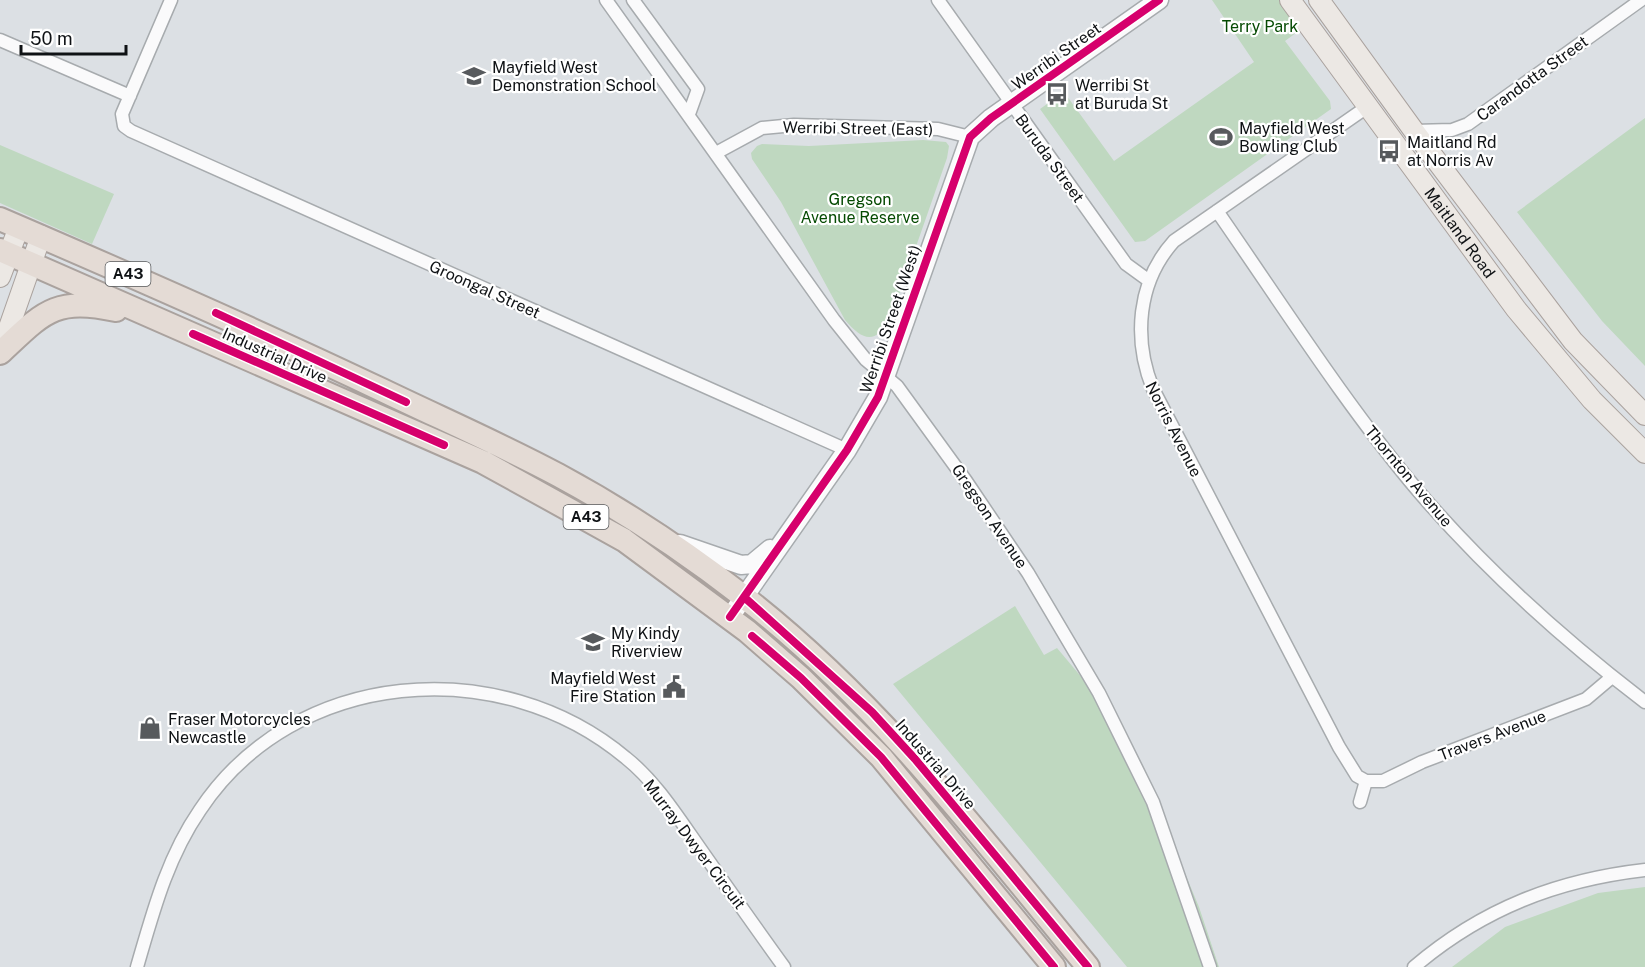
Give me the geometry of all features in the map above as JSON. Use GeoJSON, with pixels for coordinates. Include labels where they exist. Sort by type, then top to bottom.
{"type":"FeatureCollection","features":[{"type":"Feature","properties":{"kind":"highway","name":"Industrial Drive"},"geometry":{"type":"LineString","coordinates":[[9,223],[293,347],[502,447],[607,503],[662,538],[744,597],[872,712],[915,759],[1088,967]]}},
{"type":"Feature","properties":{"kind":"highway","name":"Industrial Drive"},"geometry":{"type":"LineString","coordinates":[[4,252],[162,320],[525,483],[624,540],[730,617],[801,678],[881,757],[1054,967]]}},
{"type":"Feature","properties":{"kind":"highway"},"geometry":{"type":"LineString","coordinates":[[0,353],[34,321],[59,307],[92,305],[162,320]]}},
{"type":"Feature","properties":{"kind":"main road","name":"Werribi Street"},"geometry":{"type":"LineString","coordinates":[[970,136],[1011,104],[1159,0]]}},
{"type":"Feature","properties":{"kind":"main road","name":"Maitland Road"},"geometry":{"type":"LineString","coordinates":[[1290,0],[1366,107],[1516,309],[1592,400],[1645,453]]}},
{"type":"Feature","properties":{"kind":"main road","name":"Maitland Road"},"geometry":{"type":"LineString","coordinates":[[1319,0],[1414,131],[1574,341],[1645,415]]}},
{"type":"Feature","properties":{"kind":"main road","name":"Werribi Street (West)"},"geometry":{"type":"LineString","coordinates":[[730,617],[847,450],[878,397],[970,136]]}},
{"type":"Feature","properties":{"kind":"main road"},"geometry":{"type":"LineString","coordinates":[[0,277],[9,223]]}},
{"type":"Feature","properties":{"kind":"main road"},"geometry":{"type":"LineString","coordinates":[[0,353],[29,263],[41,236]]}},
{"type":"Feature","properties":{"kind":"main road"},"geometry":{"type":"LineString","coordinates":[[662,538],[734,564],[746,566],[758,561],[795,522]]}},
{"type":"Feature","properties":{"kind":"street"},"geometry":{"type":"LineString","coordinates":[[0,40],[130,96],[171,0]]}},
{"type":"Feature","properties":{"kind":"street","name":"Gregson Avenue"},"geometry":{"type":"LineString","coordinates":[[606,0],[834,320],[866,360],[886,375],[918,413],[1028,573],[1099,693],[1153,802],[1210,967]]}},
{"type":"Feature","properties":{"kind":"street"},"geometry":{"type":"LineString","coordinates":[[633,0],[698,89],[688,114]]}},
{"type":"Feature","properties":{"kind":"street","name":"Buruda Street"},"geometry":{"type":"LineString","coordinates":[[938,0],[1125,264],[1148,280]]}},
{"type":"Feature","properties":{"kind":"street","name":"Carandotta Street"},"geometry":{"type":"LineString","coordinates":[[1414,131],[1446,130],[1468,124],[1633,2]]}},
{"type":"Feature","properties":{"kind":"street","name":"Groongal Street"},"geometry":{"type":"LineString","coordinates":[[130,96],[122,114],[124,126],[153,141],[847,450]]}},
{"type":"Feature","properties":{"kind":"street","name":"Norris Avenue"},"geometry":{"type":"LineString","coordinates":[[1366,107],[1174,241],[1159,257],[1148,280],[1140,332],[1143,365],[1153,389],[1339,747],[1357,776],[1366,781]]}},
{"type":"Feature","properties":{"kind":"street","name":"Werribi Street (East)"},"geometry":{"type":"LineString","coordinates":[[716,153],[762,129],[794,125],[938,129],[970,136]]}},
{"type":"Feature","properties":{"kind":"street","name":"Thornton Avenue"},"geometry":{"type":"LineString","coordinates":[[1217,211],[1367,426],[1420,492],[1513,589],[1612,677],[1645,702]]}},
{"type":"Feature","properties":{"kind":"street","name":"Travers Avenue"},"geometry":{"type":"LineString","coordinates":[[1366,781],[1383,781],[1586,699],[1612,677]]}},
{"type":"Feature","properties":{"kind":"street","name":"Murray Dwyer Circuit"},"geometry":{"type":"LineString","coordinates":[[137,967],[176,849],[201,808],[245,759],[292,726],[333,706],[387,692],[430,688],[468,689],[508,696],[548,709],[593,733],[627,758],[660,792],[784,967]]}},
{"type":"Feature","properties":{"kind":"street"},"geometry":{"type":"LineString","coordinates":[[1360,802],[1366,781]]}},
{"type":"Feature","properties":{"kind":"street"},"geometry":{"type":"LineString","coordinates":[[1414,967],[1473,924],[1523,898],[1577,882],[1645,870]]}},
{"type":"Feature","properties":{"kind":"green space","name":"Mayfield West Bowling Club"},"geometry":{"type":"Polygon","coordinates":[[[1212,0],[1283,0],[1304,27],[1285,41],[1330,101],[1331,109],[1145,241],[1135,242],[1040,109],[1064,92],[1114,161],[1254,62],[1212,0]]]}},
{"type":"Feature","properties":{"kind":"green space"},"geometry":{"type":"Polygon","coordinates":[[[1645,118],[1645,366],[1602,321],[1517,212],[1645,118]]]}},
{"type":"Feature","properties":{"kind":"green space","name":"Gregson Avenue Reserve"},"geometry":{"type":"Polygon","coordinates":[[[923,140],[946,142],[949,146],[947,158],[891,318],[880,333],[869,337],[863,336],[845,320],[781,202],[752,159],[751,153],[762,144],[809,146],[923,140]]]}},
{"type":"Feature","properties":{"kind":"green space"},"geometry":{"type":"Polygon","coordinates":[[[0,145],[114,194],[92,244],[0,203],[0,145]]]}},
{"type":"Feature","properties":{"kind":"green space"},"geometry":{"type":"Polygon","coordinates":[[[1015,606],[1044,655],[1057,648],[1099,698],[1132,746],[1199,907],[1219,967],[1127,967],[893,684],[1015,606]]]}},
{"type":"Feature","properties":{"kind":"green space"},"geometry":{"type":"Polygon","coordinates":[[[1645,887],[1645,967],[1452,967],[1505,927],[1598,893],[1645,887]]]}},
{"type":"Feature","properties":{"kind":"cycle path"},"geometry":{"type":"LineString","coordinates":[[730,617],[847,450],[878,397],[970,137],[991,118],[1159,0]]}},
{"type":"Feature","properties":{"kind":"cycle path"},"geometry":{"type":"LineString","coordinates":[[216,313],[406,402]]}},
{"type":"Feature","properties":{"kind":"cycle path"},"geometry":{"type":"LineString","coordinates":[[193,334],[444,445]]}},
{"type":"Feature","properties":{"kind":"cycle path"},"geometry":{"type":"LineString","coordinates":[[744,597],[872,712],[915,759],[1088,967]]}},
{"type":"Feature","properties":{"kind":"cycle path"},"geometry":{"type":"LineString","coordinates":[[752,636],[801,678],[881,757],[1054,967]]}},
{"type":"Feature","properties":{"kind":"place","name":"Mayfield West Demonstration School"},"geometry":{"type":"Point","coordinates":[474,76]}},
{"type":"Feature","properties":{"kind":"place","name":"Werribi St at Buruda St"},"geometry":{"type":"Point","coordinates":[1057,94]}},
{"type":"Feature","properties":{"kind":"place","name":"Mayfield West Bowling Club"},"geometry":{"type":"Point","coordinates":[1221,137]}},
{"type":"Feature","properties":{"kind":"place","name":"Maitland Rd at Norris Av"},"geometry":{"type":"Point","coordinates":[1389,151]}},
{"type":"Feature","properties":{"kind":"place","name":"My Kindy Riverview"},"geometry":{"type":"Point","coordinates":[593,642]}},
{"type":"Feature","properties":{"kind":"place","name":"Mayfield West Fire Station"},"geometry":{"type":"Point","coordinates":[674,687]}},
{"type":"Feature","properties":{"kind":"place","name":"Fraser Motorcycles Newcastle"},"geometry":{"type":"Point","coordinates":[150,728]}},
{"type":"Feature","properties":{"kind":"park label","name":"Terry Park"},"geometry":{"type":"Point","coordinates":[1260,26]}}]}
